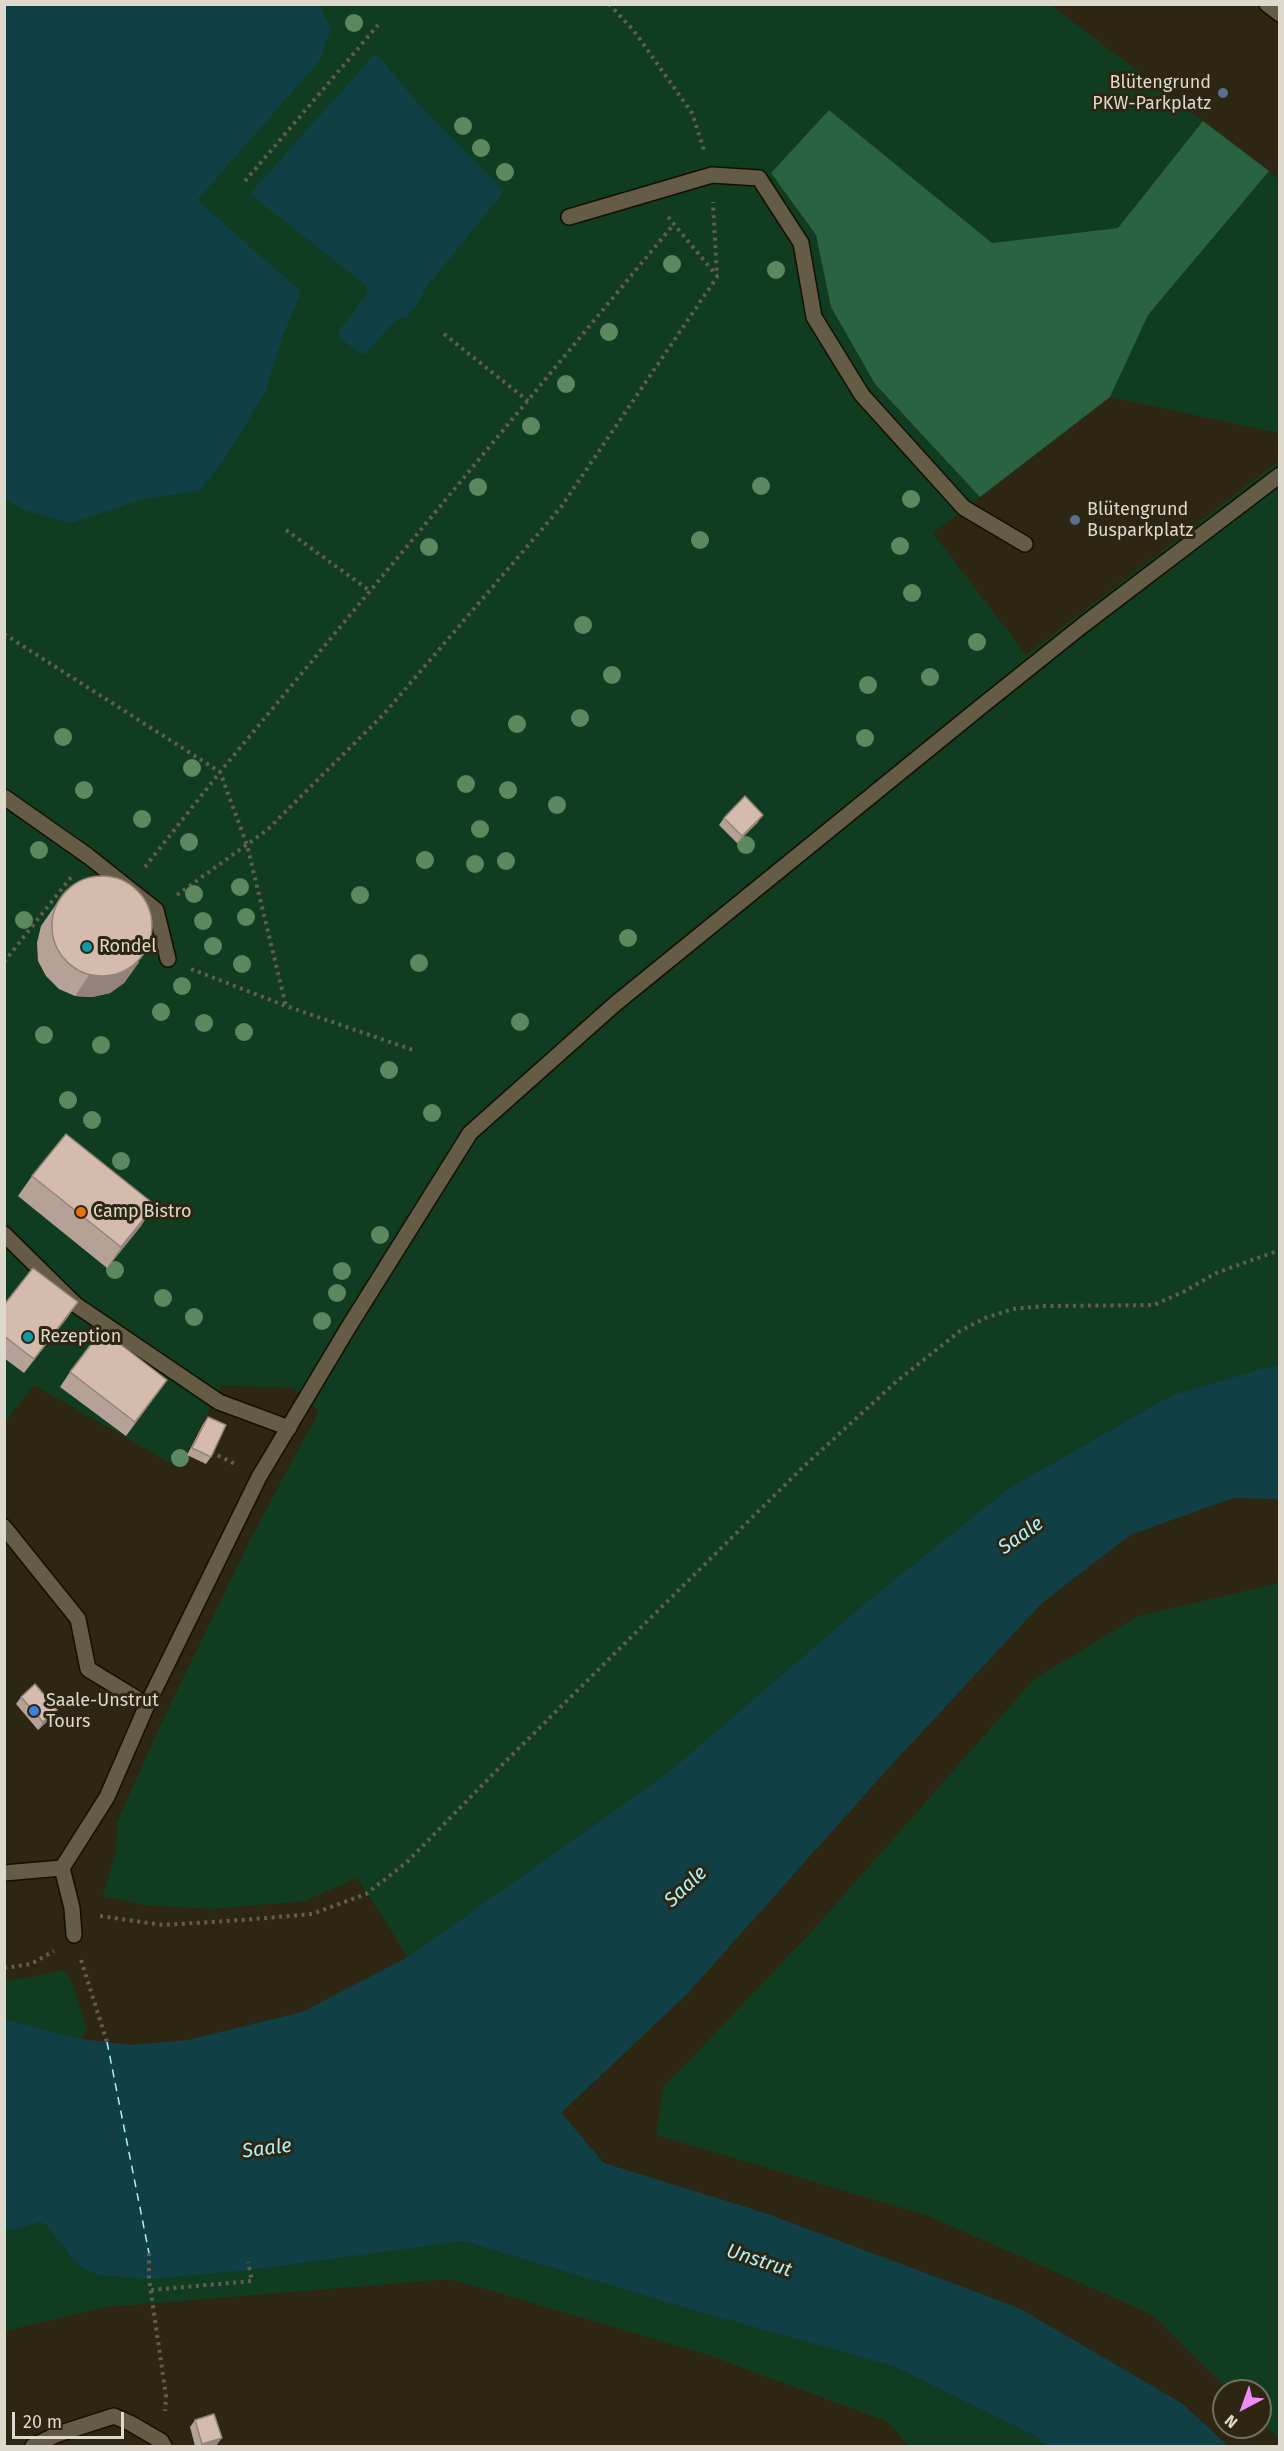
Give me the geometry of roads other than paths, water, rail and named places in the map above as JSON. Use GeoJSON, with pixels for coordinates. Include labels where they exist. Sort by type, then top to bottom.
{"type":"FeatureCollection","features":[{"type":"Feature","properties":{"kind":"street"},"geometry":{"type":"LineString","coordinates":[[1267,4],[1280,14]]}},
{"type":"Feature","properties":{"kind":"street"},"geometry":{"type":"LineString","coordinates":[[569,217],[712,175],[759,178],[801,243],[814,317],[862,395],[964,508],[1025,544]]}},
{"type":"Feature","properties":{"kind":"street"},"geometry":{"type":"LineString","coordinates":[[74,1935],[72,1908],[62,1868],[106,1797],[147,1705],[259,1477],[470,1133],[615,1004],[978,709],[1083,625],[1280,475]]}},
{"type":"Feature","properties":{"kind":"street"},"geometry":{"type":"LineString","coordinates":[[4,797],[88,856],[156,910],[168,959]]}},
{"type":"Feature","properties":{"kind":"street"},"geometry":{"type":"LineString","coordinates":[[4,1234],[76,1305],[219,1402],[289,1428]]}},
{"type":"Feature","properties":{"kind":"street"},"geometry":{"type":"LineString","coordinates":[[4,1527],[78,1619],[87,1669],[147,1705]]}},
{"type":"Feature","properties":{"kind":"street"},"geometry":{"type":"LineString","coordinates":[[4,1873],[62,1868]]}},
{"type":"Feature","properties":{"kind":"street"},"geometry":{"type":"LineString","coordinates":[[33,2446],[58,2434],[114,2416],[130,2423],[163,2444]]}},
{"type":"Feature","properties":{"kind":"water"},"geometry":{"type":"Polygon","coordinates":[[[4,5],[319,5],[331,29],[320,60],[197,200],[301,292],[283,335],[265,392],[232,447],[200,491],[142,499],[70,523],[25,510],[5,498],[4,5]]]}},
{"type":"Feature","properties":{"kind":"water"},"geometry":{"type":"Polygon","coordinates":[[[376,53],[420,106],[504,191],[423,291],[423,295],[407,317],[397,319],[363,355],[341,339],[338,332],[368,293],[366,285],[250,194],[376,53]]]}},
{"type":"Feature","properties":{"kind":"water"},"geometry":{"type":"Polygon","coordinates":[[[1279,1364],[1279,1499],[1233,1498],[1130,1535],[1042,1603],[894,1762],[687,1994],[561,2113],[604,2163],[765,2213],[1019,2308],[1183,2404],[1212,2431],[1212,2439],[1220,2439],[1228,2446],[1047,2446],[1033,2435],[893,2366],[693,2310],[463,2241],[250,2270],[149,2279],[99,2275],[86,2270],[75,2261],[47,2226],[40,2222],[12,2230],[5,2229],[5,2019],[80,2039],[129,2045],[188,2040],[302,2012],[408,1957],[669,1772],[868,1601],[1008,1489],[1172,1395],[1279,1364]]]}},
{"type":"Feature","properties":{"kind":"place","name":"Blütengrund PKW-Parkplatz"},"geometry":{"type":"Point","coordinates":[1223,93]}},
{"type":"Feature","properties":{"kind":"place","name":"Blütengrund Busparkplatz"},"geometry":{"type":"Point","coordinates":[1075,520]}},
{"type":"Feature","properties":{"kind":"place","name":"Rondel"},"geometry":{"type":"Point","coordinates":[87,947]}},
{"type":"Feature","properties":{"kind":"place","name":"Camp Bistro"},"geometry":{"type":"Point","coordinates":[81,1212]}},
{"type":"Feature","properties":{"kind":"place","name":"Rezeption"},"geometry":{"type":"Point","coordinates":[28,1337]}},
{"type":"Feature","properties":{"kind":"place","name":"Saale-Unstrut Tours"},"geometry":{"type":"Point","coordinates":[34,1711]}},
{"type":"Feature","properties":{"kind":"water label","name":"Saale"},"geometry":{"type":"Point","coordinates":[1021,1536]}},
{"type":"Feature","properties":{"kind":"water label","name":"Saale"},"geometry":{"type":"Point","coordinates":[686,1887]}},
{"type":"Feature","properties":{"kind":"water label","name":"Saale"},"geometry":{"type":"Point","coordinates":[267,2149]}},
{"type":"Feature","properties":{"kind":"water label","name":"Unstrut"},"geometry":{"type":"Point","coordinates":[759,2261]}}]}
